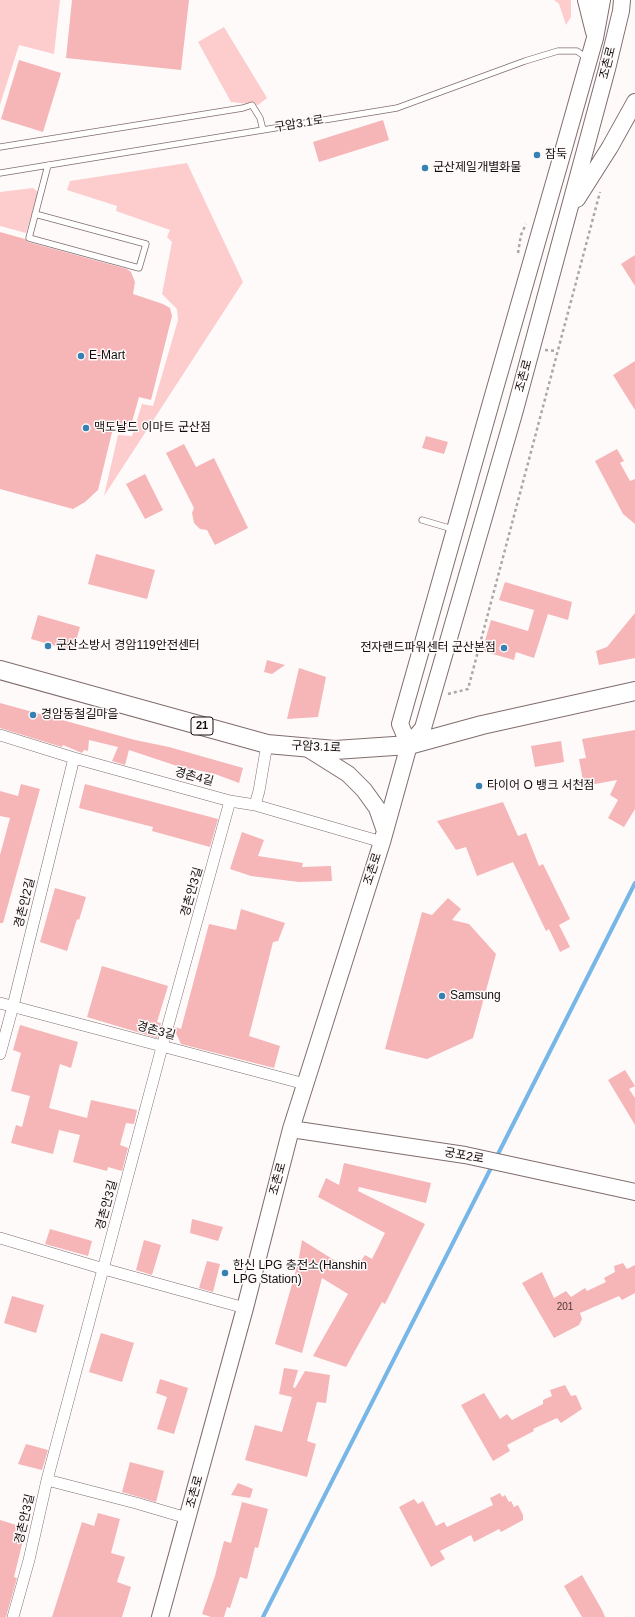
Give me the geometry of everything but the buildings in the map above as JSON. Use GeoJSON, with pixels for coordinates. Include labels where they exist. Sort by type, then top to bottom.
{"type":"FeatureCollection","features":[{"type":"Feature","properties":{"kind":"main road","name":"구암3.1로"},"geometry":{"type":"LineString","coordinates":[[0,670],[267,744],[335,750],[409,745],[482,724],[635,691]]}},
{"type":"Feature","properties":{"kind":"street"},"geometry":{"type":"LineString","coordinates":[[586,0],[595,38]]}},
{"type":"Feature","properties":{"kind":"street","name":"조촌로"},"geometry":{"type":"LineString","coordinates":[[409,745],[400,724],[589,60],[595,38],[602,0]]}},
{"type":"Feature","properties":{"kind":"street","name":"조촌로"},"geometry":{"type":"LineString","coordinates":[[160,1617],[245,1308],[291,1129],[383,837],[409,745],[423,728],[513,417],[607,69],[621,11],[622,0]]}},
{"type":"Feature","properties":{"kind":"street"},"geometry":{"type":"LineString","coordinates":[[607,69],[632,0]]}},
{"type":"Feature","properties":{"kind":"street"},"geometry":{"type":"LineString","coordinates":[[569,212],[610,147],[635,102]]}},
{"type":"Feature","properties":{"kind":"street","name":"경촌4길"},"geometry":{"type":"LineString","coordinates":[[0,735],[74,758],[230,801],[255,805],[383,837]]}},
{"type":"Feature","properties":{"kind":"street"},"geometry":{"type":"LineString","coordinates":[[255,805],[259,791],[267,744]]}},
{"type":"Feature","properties":{"kind":"street"},"geometry":{"type":"LineString","coordinates":[[305,747],[348,774],[364,790],[377,808],[383,837]]}},
{"type":"Feature","properties":{"kind":"street","name":"경촌안2길"},"geometry":{"type":"LineString","coordinates":[[0,1054],[74,758]]}},
{"type":"Feature","properties":{"kind":"street","name":"경촌안3길"},"geometry":{"type":"LineString","coordinates":[[13,1617],[29,1560],[47,1480],[162,1046],[230,801]]}},
{"type":"Feature","properties":{"kind":"street","name":"경촌3길"},"geometry":{"type":"LineString","coordinates":[[0,1002],[305,1084]]}},
{"type":"Feature","properties":{"kind":"street","name":"궁포2로"},"geometry":{"type":"LineString","coordinates":[[291,1129],[465,1156],[635,1192]]}},
{"type":"Feature","properties":{"kind":"street"},"geometry":{"type":"LineString","coordinates":[[0,1238],[104,1269],[245,1308]]}},
{"type":"Feature","properties":{"kind":"street"},"geometry":{"type":"LineString","coordinates":[[47,1480],[187,1518]]}},
{"type":"Feature","properties":{"kind":"lane","name":"구암3.1로"},"geometry":{"type":"LineString","coordinates":[[0,173],[397,108],[558,51],[577,51],[589,60]]}},
{"type":"Feature","properties":{"kind":"lane"},"geometry":{"type":"LineString","coordinates":[[0,148],[243,108],[252,105],[260,118],[263,130]]}},
{"type":"Feature","properties":{"kind":"lane"},"geometry":{"type":"LineString","coordinates":[[35,214],[146,244],[139,268],[29,238],[35,214],[48,165]]}},
{"type":"Feature","properties":{"kind":"lane"},"geometry":{"type":"LineString","coordinates":[[422,520],[449,528],[454,534]]}},
{"type":"Feature","properties":{"kind":"path"},"geometry":{"type":"LineString","coordinates":[[468,689],[597,199],[603,186]]}},
{"type":"Feature","properties":{"kind":"shaded area"},"geometry":{"type":"Polygon","coordinates":[[[0,0],[60,0],[54,54],[19,45],[0,105],[0,0]]]}},
{"type":"Feature","properties":{"kind":"shaded area"},"geometry":{"type":"Polygon","coordinates":[[[554,0],[571,0],[571,17],[566,25],[559,4],[554,0]]]}},
{"type":"Feature","properties":{"kind":"shaded area"},"geometry":{"type":"Polygon","coordinates":[[[224,27],[267,98],[258,105],[231,102],[198,42],[224,27]]]}},
{"type":"Feature","properties":{"kind":"shaded area"},"geometry":{"type":"Polygon","coordinates":[[[187,163],[243,282],[104,496],[118,435],[132,436],[142,404],[153,406],[178,320],[177,309],[162,294],[172,242],[167,237],[170,230],[116,211],[117,206],[67,190],[70,181],[187,163]]]}},
{"type":"Feature","properties":{"kind":"shaded area"},"geometry":{"type":"Polygon","coordinates":[[[33,188],[38,192],[26,233],[0,226],[0,192],[33,188]]]}},
{"type":"Feature","properties":{"kind":"waterway"},"geometry":{"type":"LineString","coordinates":[[496,1158],[635,883]]}},
{"type":"Feature","properties":{"kind":"waterway"},"geometry":{"type":"LineString","coordinates":[[263,1617],[493,1164]]}},
{"type":"Feature","properties":{"kind":"place","name":"잠둑"},"geometry":{"type":"Point","coordinates":[537,155]}},
{"type":"Feature","properties":{"kind":"place","name":"군산제일개별화물"},"geometry":{"type":"Point","coordinates":[425,168]}},
{"type":"Feature","properties":{"kind":"place","name":"E-Mart"},"geometry":{"type":"Point","coordinates":[81,356]}},
{"type":"Feature","properties":{"kind":"place","name":"맥도날드 이마트 군산점"},"geometry":{"type":"Point","coordinates":[86,428]}},
{"type":"Feature","properties":{"kind":"place","name":"군산소방서 경암119안전센터"},"geometry":{"type":"Point","coordinates":[48,646]}},
{"type":"Feature","properties":{"kind":"place","name":"전자랜드파워센터 군산본점"},"geometry":{"type":"Point","coordinates":[504,648]}},
{"type":"Feature","properties":{"kind":"place","name":"경암동철길마을"},"geometry":{"type":"Point","coordinates":[33,715]}},
{"type":"Feature","properties":{"kind":"place","name":"타이어 O 뱅크 서천점"},"geometry":{"type":"Point","coordinates":[479,786]}},
{"type":"Feature","properties":{"kind":"place","name":"Samsung"},"geometry":{"type":"Point","coordinates":[442,996]}},
{"type":"Feature","properties":{"kind":"place","name":"한신 LPG 충전소(Hanshin LPG Station)"},"geometry":{"type":"Point","coordinates":[225,1273]}}]}
